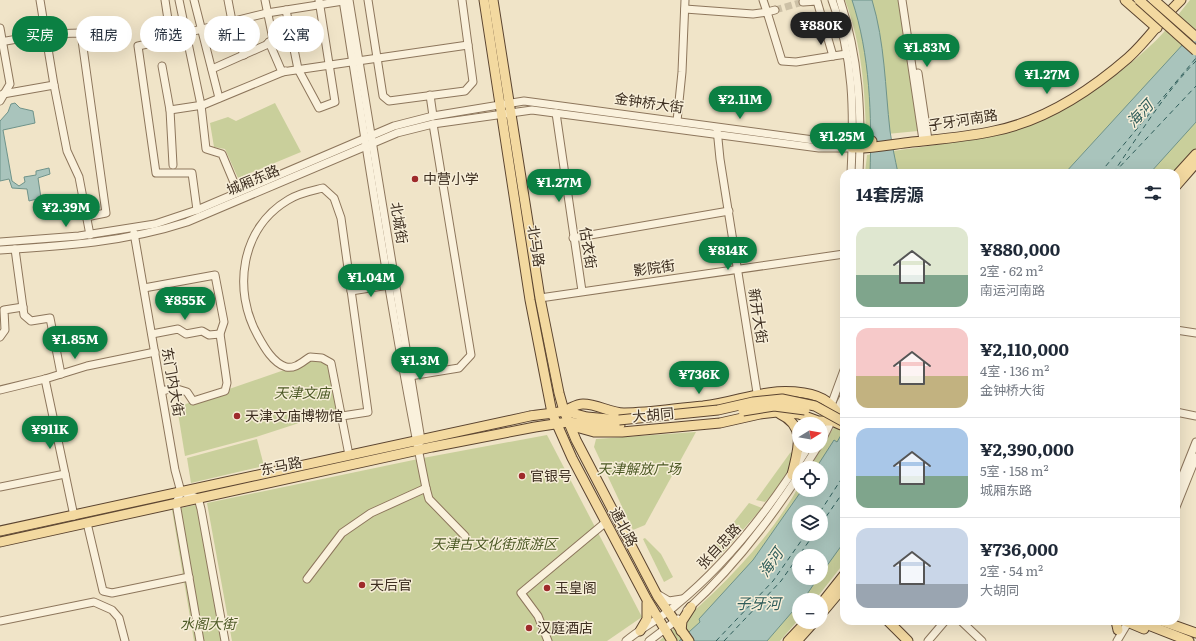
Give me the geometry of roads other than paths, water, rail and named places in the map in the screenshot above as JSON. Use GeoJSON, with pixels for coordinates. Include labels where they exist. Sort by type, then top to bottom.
{"type":"FeatureCollection","features":[{"type":"Feature","properties":{"kind":"main road","name":"北马路"},"geometry":{"type":"LineString","coordinates":[[484,0],[490,12],[505,108],[532,312],[552,413],[556,424]]}},
{"type":"Feature","properties":{"kind":"main road","name":"北马路"},"geometry":{"type":"LineString","coordinates":[[490,12],[493,0]]}},
{"type":"Feature","properties":{"kind":"main road"},"geometry":{"type":"LineString","coordinates":[[1125,0],[1155,27]]}},
{"type":"Feature","properties":{"kind":"main road"},"geometry":{"type":"LineString","coordinates":[[1140,0],[1196,51]]}},
{"type":"Feature","properties":{"kind":"main road"},"geometry":{"type":"LineString","coordinates":[[1154,0],[1196,37]]}},
{"type":"Feature","properties":{"kind":"main road","name":"子牙河南路"},"geometry":{"type":"LineString","coordinates":[[860,145],[995,131],[1024,122],[1053,109],[1104,77],[1128,58],[1155,27],[1171,3],[1181,0]]}},
{"type":"Feature","properties":{"kind":"main road","name":"北马路"},"geometry":{"type":"LineString","coordinates":[[505,108],[559,393],[568,422]]}},
{"type":"Feature","properties":{"kind":"main road"},"geometry":{"type":"LineString","coordinates":[[1180,172],[1196,154]]}},
{"type":"Feature","properties":{"kind":"main road"},"geometry":{"type":"LineString","coordinates":[[1180,182],[1196,164]]}},
{"type":"Feature","properties":{"kind":"main road","name":"大胡同"},"geometry":{"type":"LineString","coordinates":[[564,411],[578,404],[585,404],[613,412],[629,413],[709,405],[757,393],[780,390],[805,393],[821,397],[833,408]]}},
{"type":"Feature","properties":{"kind":"main road"},"geometry":{"type":"LineString","coordinates":[[620,423],[700,418],[766,406],[782,406],[815,412],[835,424]]}},
{"type":"Feature","properties":{"kind":"main road"},"geometry":{"type":"LineString","coordinates":[[833,408],[835,424]]}},
{"type":"Feature","properties":{"kind":"main road","name":"东马路"},"geometry":{"type":"LineString","coordinates":[[0,531],[418,440],[564,411]]}},
{"type":"Feature","properties":{"kind":"main road","name":"大胡同"},"geometry":{"type":"LineString","coordinates":[[564,411],[620,423]]}},
{"type":"Feature","properties":{"kind":"main road"},"geometry":{"type":"LineString","coordinates":[[777,412],[792,421],[799,435],[797,461]]}},
{"type":"Feature","properties":{"kind":"main road","name":"大胡同"},"geometry":{"type":"LineString","coordinates":[[568,422],[588,432],[622,432],[720,423],[760,414],[777,412],[798,414],[835,424]]}},
{"type":"Feature","properties":{"kind":"main road","name":"东马路"},"geometry":{"type":"LineString","coordinates":[[0,542],[418,450],[568,422]]}},
{"type":"Feature","properties":{"kind":"main road","name":"大胡同"},"geometry":{"type":"LineString","coordinates":[[568,422],[593,425],[620,423]]}},
{"type":"Feature","properties":{"kind":"main road","name":"通北路"},"geometry":{"type":"LineString","coordinates":[[568,422],[656,593],[671,617],[689,641]]}},
{"type":"Feature","properties":{"kind":"main road","name":"通北路"},"geometry":{"type":"LineString","coordinates":[[556,424],[657,619],[666,630],[672,641]]}},
{"type":"Feature","properties":{"kind":"main road"},"geometry":{"type":"LineString","coordinates":[[828,595],[840,584]]}},
{"type":"Feature","properties":{"kind":"main road"},"geometry":{"type":"LineString","coordinates":[[828,604],[840,586]]}},
{"type":"Feature","properties":{"kind":"main road"},"geometry":{"type":"LineString","coordinates":[[640,631],[647,619],[646,598]]}},
{"type":"Feature","properties":{"kind":"main road"},"geometry":{"type":"LineString","coordinates":[[681,631],[682,621],[691,607]]}},
{"type":"Feature","properties":{"kind":"main road"},"geometry":{"type":"LineString","coordinates":[[1180,622],[1196,632]]}},
{"type":"Feature","properties":{"kind":"main road"},"geometry":{"type":"LineString","coordinates":[[887,625],[904,641]]}},
{"type":"Feature","properties":{"kind":"main road"},"geometry":{"type":"LineString","coordinates":[[892,625],[908,641]]}},
{"type":"Feature","properties":{"kind":"main road"},"geometry":{"type":"LineString","coordinates":[[1137,625],[1172,641]]}},
{"type":"Feature","properties":{"kind":"main road"},"geometry":{"type":"LineString","coordinates":[[1140,625],[1188,641]]}},
{"type":"Feature","properties":{"kind":"main road"},"geometry":{"type":"LineString","coordinates":[[1174,625],[1196,632]]}},
{"type":"Feature","properties":{"kind":"main road"},"geometry":{"type":"LineString","coordinates":[[788,641],[799,629]]}},
{"type":"Feature","properties":{"kind":"main road"},"geometry":{"type":"LineString","coordinates":[[797,641],[808,629]]}},
{"type":"Feature","properties":{"kind":"street"},"geometry":{"type":"LineString","coordinates":[[40,0],[43,16]]}},
{"type":"Feature","properties":{"kind":"street"},"geometry":{"type":"LineString","coordinates":[[165,0],[171,39],[138,46],[156,173],[192,173],[197,210]]}},
{"type":"Feature","properties":{"kind":"street"},"geometry":{"type":"LineString","coordinates":[[179,0],[182,16]]}},
{"type":"Feature","properties":{"kind":"street"},"geometry":{"type":"LineString","coordinates":[[194,0],[219,98]]}},
{"type":"Feature","properties":{"kind":"street"},"geometry":{"type":"LineString","coordinates":[[228,0],[231,16]]}},
{"type":"Feature","properties":{"kind":"street"},"geometry":{"type":"LineString","coordinates":[[265,0],[269,16]]}},
{"type":"Feature","properties":{"kind":"street"},"geometry":{"type":"LineString","coordinates":[[252,16],[320,2],[345,0]]}},
{"type":"Feature","properties":{"kind":"street","name":"北城街"},"geometry":{"type":"LineString","coordinates":[[345,0],[410,376],[418,450]]}},
{"type":"Feature","properties":{"kind":"street"},"geometry":{"type":"LineString","coordinates":[[368,0],[383,96],[389,101],[465,91],[473,82],[462,0]]}},
{"type":"Feature","properties":{"kind":"street"},"geometry":{"type":"LineString","coordinates":[[677,121],[682,72],[685,0]]}},
{"type":"Feature","properties":{"kind":"street"},"geometry":{"type":"LineString","coordinates":[[763,0],[782,62],[796,62],[847,54]]}},
{"type":"Feature","properties":{"kind":"street"},"geometry":{"type":"LineString","coordinates":[[832,0],[847,54],[852,98],[860,145],[852,169]]}},
{"type":"Feature","properties":{"kind":"street"},"geometry":{"type":"LineString","coordinates":[[840,0],[849,31],[858,78],[859,169]]}},
{"type":"Feature","properties":{"kind":"street"},"geometry":{"type":"LineString","coordinates":[[902,0],[925,138]]}},
{"type":"Feature","properties":{"kind":"street"},"geometry":{"type":"LineString","coordinates":[[907,0],[925,138]]}},
{"type":"Feature","properties":{"kind":"street"},"geometry":{"type":"LineString","coordinates":[[803,2],[817,1],[833,56]]}},
{"type":"Feature","properties":{"kind":"street"},"geometry":{"type":"LineString","coordinates":[[286,10],[299,69],[319,108],[335,102],[320,2]]}},
{"type":"Feature","properties":{"kind":"street"},"geometry":{"type":"LineString","coordinates":[[685,9],[753,14],[774,10]]}},
{"type":"Feature","properties":{"kind":"street"},"geometry":{"type":"LineString","coordinates":[[0,28],[1,42],[10,84],[2,94],[0,101]]}},
{"type":"Feature","properties":{"kind":"street"},"geometry":{"type":"LineString","coordinates":[[196,30],[204,28]]}},
{"type":"Feature","properties":{"kind":"street"},"geometry":{"type":"LineString","coordinates":[[68,33],[81,33],[106,213],[86,217]]}},
{"type":"Feature","properties":{"kind":"street"},"geometry":{"type":"LineString","coordinates":[[1,42],[12,40]]}},
{"type":"Feature","properties":{"kind":"street"},"geometry":{"type":"LineString","coordinates":[[212,69],[268,43]]}},
{"type":"Feature","properties":{"kind":"street"},"geometry":{"type":"LineString","coordinates":[[170,110],[201,105],[282,72],[468,45]]}},
{"type":"Feature","properties":{"kind":"street"},"geometry":{"type":"LineString","coordinates":[[49,52],[67,151],[79,177],[90,235]]}},
{"type":"Feature","properties":{"kind":"street"},"geometry":{"type":"LineString","coordinates":[[190,52],[201,105],[206,150],[222,154],[238,192]]}},
{"type":"Feature","properties":{"kind":"street"},"geometry":{"type":"LineString","coordinates":[[273,52],[282,72]]}},
{"type":"Feature","properties":{"kind":"street"},"geometry":{"type":"LineString","coordinates":[[162,66],[170,110],[173,165]]}},
{"type":"Feature","properties":{"kind":"street"},"geometry":{"type":"LineString","coordinates":[[2,94],[54,85]]}},
{"type":"Feature","properties":{"kind":"street"},"geometry":{"type":"LineString","coordinates":[[430,95],[433,116]]}},
{"type":"Feature","properties":{"kind":"street","name":"金钟桥大街"},"geometry":{"type":"LineString","coordinates":[[505,108],[532,101],[677,121],[717,130],[819,148],[860,145]]}},
{"type":"Feature","properties":{"kind":"street","name":"城厢东路"},"geometry":{"type":"LineString","coordinates":[[0,250],[87,244],[135,236],[187,222],[369,141],[404,123],[433,116],[505,108]]}},
{"type":"Feature","properties":{"kind":"street","name":"城厢东路"},"geometry":{"type":"LineString","coordinates":[[0,242],[90,235],[133,229],[161,222],[197,210],[238,192],[369,141],[433,124],[505,108]]}},
{"type":"Feature","properties":{"kind":"street","name":"金钟桥大街"},"geometry":{"type":"LineString","coordinates":[[505,108],[717,130]]}},
{"type":"Feature","properties":{"kind":"street","name":"估衣街"},"geometry":{"type":"LineString","coordinates":[[556,113],[573,238],[582,291]]}},
{"type":"Feature","properties":{"kind":"street"},"geometry":{"type":"LineString","coordinates":[[410,376],[459,368],[471,355],[433,124]]}},
{"type":"Feature","properties":{"kind":"street","name":"新开大街"},"geometry":{"type":"LineString","coordinates":[[717,130],[760,414]]}},
{"type":"Feature","properties":{"kind":"street","name":"北城街"},"geometry":{"type":"LineString","coordinates":[[369,141],[387,275],[418,440]]}},
{"type":"Feature","properties":{"kind":"street"},"geometry":{"type":"LineString","coordinates":[[342,416],[368,412],[341,218],[334,198],[323,188],[298,194],[274,211],[255,234],[248,250],[244,269],[245,305],[255,332],[265,350],[282,365],[287,367],[301,364],[310,357],[328,360],[331,363],[349,455]]}},
{"type":"Feature","properties":{"kind":"street"},"geometry":{"type":"LineString","coordinates":[[573,238],[729,211]]}},
{"type":"Feature","properties":{"kind":"street","name":"东门内大街"},"geometry":{"type":"LineString","coordinates":[[133,229],[175,470],[181,492]]}},
{"type":"Feature","properties":{"kind":"street"},"geometry":{"type":"LineString","coordinates":[[15,249],[24,315],[31,320],[50,318],[61,374]]}},
{"type":"Feature","properties":{"kind":"street","name":"影院街"},"geometry":{"type":"LineString","coordinates":[[540,298],[840,255]]}},
{"type":"Feature","properties":{"kind":"street"},"geometry":{"type":"LineString","coordinates":[[144,288],[215,275],[224,322],[220,334],[226,383],[225,391],[193,401],[187,392],[174,388],[162,391]]}},
{"type":"Feature","properties":{"kind":"street"},"geometry":{"type":"LineString","coordinates":[[350,282],[387,275]]}},
{"type":"Feature","properties":{"kind":"street"},"geometry":{"type":"LineString","coordinates":[[351,291],[389,285]]}},
{"type":"Feature","properties":{"kind":"street"},"geometry":{"type":"LineString","coordinates":[[0,337],[6,330],[4,310],[23,307]]}},
{"type":"Feature","properties":{"kind":"street"},"geometry":{"type":"LineString","coordinates":[[152,334],[178,329],[186,334],[202,331],[209,335],[220,334]]}},
{"type":"Feature","properties":{"kind":"street"},"geometry":{"type":"LineString","coordinates":[[1180,331],[1196,333]]}},
{"type":"Feature","properties":{"kind":"street"},"geometry":{"type":"LineString","coordinates":[[0,390],[87,366],[155,352]]}},
{"type":"Feature","properties":{"kind":"street"},"geometry":{"type":"LineString","coordinates":[[44,379],[74,516]]}},
{"type":"Feature","properties":{"kind":"street"},"geometry":{"type":"LineString","coordinates":[[828,433],[835,424],[833,408],[840,384]]}},
{"type":"Feature","properties":{"kind":"street"},"geometry":{"type":"LineString","coordinates":[[833,408],[840,400]]}},
{"type":"Feature","properties":{"kind":"street"},"geometry":{"type":"LineString","coordinates":[[1180,410],[1196,413]]}},
{"type":"Feature","properties":{"kind":"street"},"geometry":{"type":"LineString","coordinates":[[1180,413],[1196,416]]}},
{"type":"Feature","properties":{"kind":"street"},"geometry":{"type":"LineString","coordinates":[[1180,482],[1196,442]]}},
{"type":"Feature","properties":{"kind":"street"},"geometry":{"type":"LineString","coordinates":[[418,450],[428,499],[465,536]]}},
{"type":"Feature","properties":{"kind":"street"},"geometry":{"type":"LineString","coordinates":[[1180,497],[1196,457]]}},
{"type":"Feature","properties":{"kind":"street"},"geometry":{"type":"LineString","coordinates":[[0,487],[65,474]]}},
{"type":"Feature","properties":{"kind":"street","name":"张自忠路"},"geometry":{"type":"LineString","coordinates":[[649,641],[666,630],[671,617],[686,597],[713,573],[741,542],[792,479]]}},
{"type":"Feature","properties":{"kind":"street","name":"张自忠路"},"geometry":{"type":"LineString","coordinates":[[625,640],[657,619],[671,617],[691,607],[721,576],[768,521],[792,480]]}},
{"type":"Feature","properties":{"kind":"street"},"geometry":{"type":"LineString","coordinates":[[307,579],[342,533],[371,513],[426,488]]}},
{"type":"Feature","properties":{"kind":"street"},"geometry":{"type":"LineString","coordinates":[[200,641],[176,503],[181,492],[198,498],[225,641]]}},
{"type":"Feature","properties":{"kind":"street"},"geometry":{"type":"LineString","coordinates":[[548,641],[538,616],[521,594],[606,522]]}},
{"type":"Feature","properties":{"kind":"street"},"geometry":{"type":"LineString","coordinates":[[87,523],[103,591],[112,593],[189,577]]}},
{"type":"Feature","properties":{"kind":"street"},"geometry":{"type":"LineString","coordinates":[[656,593],[669,601],[686,597]]}},
{"type":"Feature","properties":{"kind":"street"},"geometry":{"type":"LineString","coordinates":[[0,621],[94,602],[112,610],[119,618],[125,641]]}},
{"type":"Feature","properties":{"kind":"street"},"geometry":{"type":"LineString","coordinates":[[928,641],[942,625]]}},
{"type":"Feature","properties":{"kind":"street"},"geometry":{"type":"LineString","coordinates":[[965,625],[982,641]]}},
{"type":"Feature","properties":{"kind":"street"},"geometry":{"type":"LineString","coordinates":[[1112,641],[1119,627]]}},
{"type":"Feature","properties":{"kind":"street"},"geometry":{"type":"LineString","coordinates":[[1117,641],[1119,627]]}},
{"type":"Feature","properties":{"kind":"water"},"geometry":{"type":"Polygon","coordinates":[[[852,0],[872,0],[880,32],[890,131],[897,169],[870,169],[870,107],[866,63],[858,21],[852,0]]]}},
{"type":"Feature","properties":{"kind":"water","name":"海河"},"geometry":{"type":"Polygon","coordinates":[[[1196,30],[1196,122],[1154,169],[1069,169],[1196,30]]]}},
{"type":"Feature","properties":{"kind":"water"},"geometry":{"type":"Polygon","coordinates":[[[15,103],[20,108],[33,111],[35,123],[3,130],[12,181],[19,186],[25,182],[24,177],[36,175],[36,171],[49,168],[50,174],[38,178],[41,198],[29,201],[27,189],[12,188],[9,179],[0,181],[0,121],[8,112],[11,104],[15,103]]]}},
{"type":"Feature","properties":{"kind":"water","name":"子牙河"},"geometry":{"type":"Polygon","coordinates":[[[840,437],[840,548],[828,564],[828,549],[792,549],[792,585],[813,585],[808,593],[792,593],[792,612],[767,641],[679,641],[700,622],[699,619],[753,560],[797,497],[828,497],[828,461],[820,461],[826,453],[828,453],[828,449],[834,440],[837,442],[840,437]]]}},
{"type":"Feature","properties":{"kind":"tunnel"},"geometry":{"type":"LineString","coordinates":[[775,10],[803,2]]}},
{"type":"Feature","properties":{"kind":"place","name":"中营小学"},"geometry":{"type":"Point","coordinates":[415,179]}},
{"type":"Feature","properties":{"kind":"place","name":"天津文庙博物馆"},"geometry":{"type":"Point","coordinates":[237,416]}},
{"type":"Feature","properties":{"kind":"place","name":"官银号"},"geometry":{"type":"Point","coordinates":[522,476]}},
{"type":"Feature","properties":{"kind":"place","name":"天后官"},"geometry":{"type":"Point","coordinates":[362,585]}},
{"type":"Feature","properties":{"kind":"place","name":"玉皇阁"},"geometry":{"type":"Point","coordinates":[547,588]}},
{"type":"Feature","properties":{"kind":"place","name":"汉庭酒店"},"geometry":{"type":"Point","coordinates":[529,628]}},
{"type":"Feature","properties":{"kind":"park label","name":"天津文庙"},"geometry":{"type":"Point","coordinates":[302,393]}},
{"type":"Feature","properties":{"kind":"park label","name":"天津解放广场"},"geometry":{"type":"Point","coordinates":[639,469]}},
{"type":"Feature","properties":{"kind":"park label","name":"天津古文化街旅游区"},"geometry":{"type":"Point","coordinates":[494,544]}},
{"type":"Feature","properties":{"kind":"park label","name":"水阁大街"},"geometry":{"type":"Point","coordinates":[208,624]}}]}
